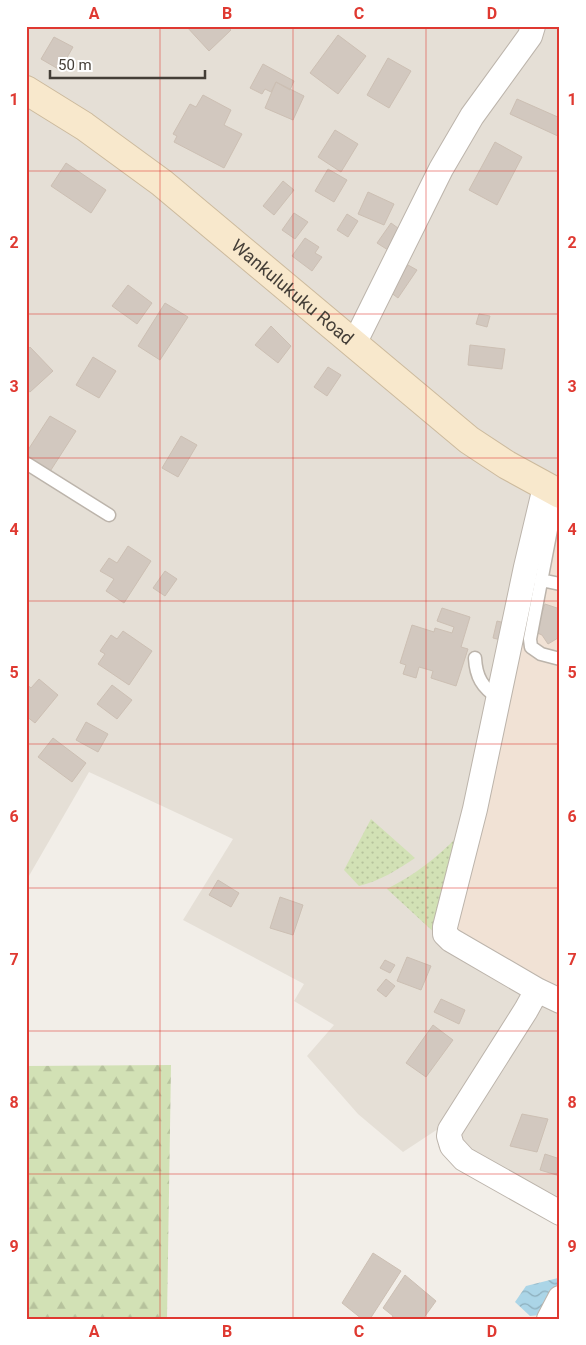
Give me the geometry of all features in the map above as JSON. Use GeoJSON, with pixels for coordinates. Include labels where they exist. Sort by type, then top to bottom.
{"type":"FeatureCollection","features":[{"type":"Feature","properties":{"kind":"main road","name":"Wankulukuku Road"},"geometry":{"type":"LineString","coordinates":[[26,90],[84,126],[162,183],[469,440],[506,465],[554,491]]}},
{"type":"Feature","properties":{"kind":"street"},"geometry":{"type":"LineString","coordinates":[[354,344],[441,169],[472,116],[530,36],[533,26]]}},
{"type":"Feature","properties":{"kind":"street"},"geometry":{"type":"LineString","coordinates":[[554,491],[498,698],[475,809],[445,927],[445,934],[451,940],[537,990],[560,1001]]}},
{"type":"Feature","properties":{"kind":"street"},"geometry":{"type":"LineString","coordinates":[[537,990],[450,1130],[449,1136],[452,1146],[464,1159],[560,1213]]}},
{"type":"Feature","properties":{"kind":"street"},"geometry":{"type":"LineString","coordinates":[[549,1319],[560,1298]]}},
{"type":"Feature","properties":{"kind":"lane"},"geometry":{"type":"LineString","coordinates":[[26,463],[109,515]]}},
{"type":"Feature","properties":{"kind":"lane"},"geometry":{"type":"LineString","coordinates":[[554,491],[530,639],[531,647],[541,654],[560,659]]}},
{"type":"Feature","properties":{"kind":"lane"},"geometry":{"type":"LineString","coordinates":[[541,580],[560,584]]}},
{"type":"Feature","properties":{"kind":"lane"},"geometry":{"type":"LineString","coordinates":[[475,658],[477,675],[481,684],[498,698]]}},
{"type":"Feature","properties":{"kind":"shaded area"},"geometry":{"type":"Polygon","coordinates":[[[26,26],[560,26],[560,1217],[438,1147],[454,1126],[441,1127],[403,1152],[358,1114],[307,1056],[334,1025],[294,1001],[304,984],[183,920],[233,839],[89,772],[26,881],[26,26]]]}},
{"type":"Feature","properties":{"kind":"shaded area"},"geometry":{"type":"Polygon","coordinates":[[[552,502],[560,505],[560,989],[450,932],[552,502]]]}},
{"type":"Feature","properties":{"kind":"green space"},"geometry":{"type":"Polygon","coordinates":[[[371,819],[415,858],[381,878],[359,886],[344,870],[371,819]]]}},
{"type":"Feature","properties":{"kind":"green space"},"geometry":{"type":"Polygon","coordinates":[[[458,836],[438,936],[387,889],[425,866],[458,836]]]}},
{"type":"Feature","properties":{"kind":"green space"},"geometry":{"type":"Polygon","coordinates":[[[171,1065],[167,1319],[26,1319],[26,1066],[171,1065]]]}},
{"type":"Feature","properties":{"kind":"water"},"geometry":{"type":"Polygon","coordinates":[[[558,1278],[560,1281],[560,1313],[530,1316],[515,1302],[526,1286],[558,1278]]]}},
{"type":"Feature","properties":{"kind":"building"},"geometry":{"type":"Polygon","coordinates":[[[186,26],[227,26],[231,30],[209,51],[186,26]]]}},
{"type":"Feature","properties":{"kind":"building"},"geometry":{"type":"Polygon","coordinates":[[[338,35],[366,56],[338,94],[310,73],[338,35]]]}},
{"type":"Feature","properties":{"kind":"building"},"geometry":{"type":"Polygon","coordinates":[[[54,37],[73,47],[60,70],[41,59],[54,37]]]}},
{"type":"Feature","properties":{"kind":"building"},"geometry":{"type":"Polygon","coordinates":[[[388,58],[411,71],[389,108],[367,95],[388,58]]]}},
{"type":"Feature","properties":{"kind":"building"},"geometry":{"type":"Polygon","coordinates":[[[263,64],[294,81],[290,90],[276,82],[271,92],[265,89],[262,94],[250,88],[263,64]]]}},
{"type":"Feature","properties":{"kind":"building"},"geometry":{"type":"Polygon","coordinates":[[[276,82],[304,96],[293,120],[265,108],[276,82]]]}},
{"type":"Feature","properties":{"kind":"building"},"geometry":{"type":"Polygon","coordinates":[[[203,95],[231,110],[224,125],[242,134],[224,168],[174,142],[177,136],[173,134],[190,104],[196,107],[203,95]]]}},
{"type":"Feature","properties":{"kind":"building"},"geometry":{"type":"Polygon","coordinates":[[[517,99],[560,118],[560,137],[510,114],[517,99]]]}},
{"type":"Feature","properties":{"kind":"building"},"geometry":{"type":"Polygon","coordinates":[[[335,130],[358,144],[341,172],[318,157],[335,130]]]}},
{"type":"Feature","properties":{"kind":"building"},"geometry":{"type":"Polygon","coordinates":[[[495,142],[522,157],[497,205],[469,190],[495,142]]]}},
{"type":"Feature","properties":{"kind":"building"},"geometry":{"type":"Polygon","coordinates":[[[66,163],[106,190],[91,213],[51,186],[66,163]]]}},
{"type":"Feature","properties":{"kind":"building"},"geometry":{"type":"Polygon","coordinates":[[[328,169],[347,180],[334,202],[315,191],[328,169]]]}},
{"type":"Feature","properties":{"kind":"building"},"geometry":{"type":"Polygon","coordinates":[[[283,181],[294,190],[274,215],[263,206],[283,181]]]}},
{"type":"Feature","properties":{"kind":"building"},"geometry":{"type":"Polygon","coordinates":[[[368,192],[394,204],[384,225],[358,214],[368,192]]]}},
{"type":"Feature","properties":{"kind":"building"},"geometry":{"type":"Polygon","coordinates":[[[294,213],[308,222],[295,239],[282,230],[294,213]]]}},
{"type":"Feature","properties":{"kind":"building"},"geometry":{"type":"Polygon","coordinates":[[[347,214],[358,221],[348,237],[337,230],[347,214]]]}},
{"type":"Feature","properties":{"kind":"building"},"geometry":{"type":"Polygon","coordinates":[[[391,223],[402,231],[388,250],[377,243],[391,223]]]}},
{"type":"Feature","properties":{"kind":"building"},"geometry":{"type":"Polygon","coordinates":[[[305,238],[319,247],[315,253],[322,257],[312,271],[292,256],[305,238]]]}},
{"type":"Feature","properties":{"kind":"building"},"geometry":{"type":"Polygon","coordinates":[[[408,265],[417,270],[398,298],[390,292],[408,265]]]}},
{"type":"Feature","properties":{"kind":"building"},"geometry":{"type":"Polygon","coordinates":[[[128,285],[152,303],[137,324],[112,306],[128,285]]]}},
{"type":"Feature","properties":{"kind":"building"},"geometry":{"type":"Polygon","coordinates":[[[165,303],[188,317],[160,360],[138,346],[165,303]]]}},
{"type":"Feature","properties":{"kind":"building"},"geometry":{"type":"Polygon","coordinates":[[[479,314],[490,316],[487,327],[476,324],[479,314]]]}},
{"type":"Feature","properties":{"kind":"building"},"geometry":{"type":"Polygon","coordinates":[[[271,326],[291,346],[278,363],[255,345],[271,326]]]}},
{"type":"Feature","properties":{"kind":"building"},"geometry":{"type":"Polygon","coordinates":[[[470,345],[505,349],[502,369],[468,365],[470,345]]]}},
{"type":"Feature","properties":{"kind":"building"},"geometry":{"type":"Polygon","coordinates":[[[30,347],[53,371],[30,392],[26,389],[26,351],[30,347]]]}},
{"type":"Feature","properties":{"kind":"building"},"geometry":{"type":"Polygon","coordinates":[[[93,357],[116,371],[99,398],[76,385],[93,357]]]}},
{"type":"Feature","properties":{"kind":"building"},"geometry":{"type":"Polygon","coordinates":[[[328,367],[341,375],[327,396],[314,387],[328,367]]]}},
{"type":"Feature","properties":{"kind":"building"},"geometry":{"type":"Polygon","coordinates":[[[50,416],[76,431],[49,473],[26,459],[26,453],[50,416]]]}},
{"type":"Feature","properties":{"kind":"building"},"geometry":{"type":"Polygon","coordinates":[[[181,436],[197,445],[178,477],[162,468],[181,436]]]}},
{"type":"Feature","properties":{"kind":"building"},"geometry":{"type":"Polygon","coordinates":[[[128,546],[151,561],[124,603],[106,591],[114,579],[100,571],[109,558],[117,563],[128,546]]]}},
{"type":"Feature","properties":{"kind":"building"},"geometry":{"type":"Polygon","coordinates":[[[165,571],[177,579],[165,596],[153,588],[165,571]]]}},
{"type":"Feature","properties":{"kind":"building"},"geometry":{"type":"Polygon","coordinates":[[[545,604],[560,609],[560,639],[558,638],[548,644],[542,635],[535,632],[545,604]]]}},
{"type":"Feature","properties":{"kind":"building"},"geometry":{"type":"Polygon","coordinates":[[[442,608],[470,617],[461,647],[468,649],[456,686],[431,678],[433,671],[419,667],[416,678],[403,674],[406,665],[400,663],[412,625],[434,632],[435,628],[452,633],[454,627],[437,621],[442,608]]]}},
{"type":"Feature","properties":{"kind":"building"},"geometry":{"type":"Polygon","coordinates":[[[497,621],[509,624],[505,641],[493,638],[497,621]]]}},
{"type":"Feature","properties":{"kind":"building"},"geometry":{"type":"Polygon","coordinates":[[[123,631],[152,651],[129,685],[98,664],[105,654],[100,651],[111,635],[117,639],[123,631]]]}},
{"type":"Feature","properties":{"kind":"building"},"geometry":{"type":"Polygon","coordinates":[[[39,679],[58,695],[35,723],[26,716],[26,684],[31,688],[39,679]]]}},
{"type":"Feature","properties":{"kind":"building"},"geometry":{"type":"Polygon","coordinates":[[[112,685],[132,700],[117,719],[97,704],[112,685]]]}},
{"type":"Feature","properties":{"kind":"building"},"geometry":{"type":"Polygon","coordinates":[[[86,722],[108,734],[98,752],[76,740],[86,722]]]}},
{"type":"Feature","properties":{"kind":"building"},"geometry":{"type":"Polygon","coordinates":[[[53,738],[86,763],[72,782],[38,757],[53,738]]]}},
{"type":"Feature","properties":{"kind":"building"},"geometry":{"type":"Polygon","coordinates":[[[218,880],[239,893],[231,907],[209,895],[218,880]]]}},
{"type":"Feature","properties":{"kind":"building"},"geometry":{"type":"Polygon","coordinates":[[[280,897],[303,905],[293,935],[270,928],[280,897]]]}},
{"type":"Feature","properties":{"kind":"building"},"geometry":{"type":"Polygon","coordinates":[[[407,957],[431,966],[421,990],[397,981],[407,957]]]}},
{"type":"Feature","properties":{"kind":"building"},"geometry":{"type":"Polygon","coordinates":[[[385,960],[395,965],[390,973],[380,968],[385,960]]]}},
{"type":"Feature","properties":{"kind":"building"},"geometry":{"type":"Polygon","coordinates":[[[386,979],[395,986],[386,997],[377,990],[386,979]]]}},
{"type":"Feature","properties":{"kind":"building"},"geometry":{"type":"Polygon","coordinates":[[[441,999],[465,1010],[459,1024],[434,1012],[441,999]]]}},
{"type":"Feature","properties":{"kind":"building"},"geometry":{"type":"Polygon","coordinates":[[[433,1025],[453,1040],[426,1077],[406,1063],[433,1025]]]}},
{"type":"Feature","properties":{"kind":"building"},"geometry":{"type":"Polygon","coordinates":[[[522,1114],[548,1119],[537,1152],[510,1146],[522,1114]]]}},
{"type":"Feature","properties":{"kind":"building"},"geometry":{"type":"Polygon","coordinates":[[[545,1154],[560,1159],[560,1176],[540,1170],[545,1154]]]}},
{"type":"Feature","properties":{"kind":"building"},"geometry":{"type":"Polygon","coordinates":[[[373,1253],[401,1271],[370,1319],[362,1319],[342,1303],[373,1253]]]}},
{"type":"Feature","properties":{"kind":"building"},"geometry":{"type":"Polygon","coordinates":[[[405,1275],[436,1301],[423,1319],[391,1319],[393,1316],[383,1308],[405,1275]]]}}]}
